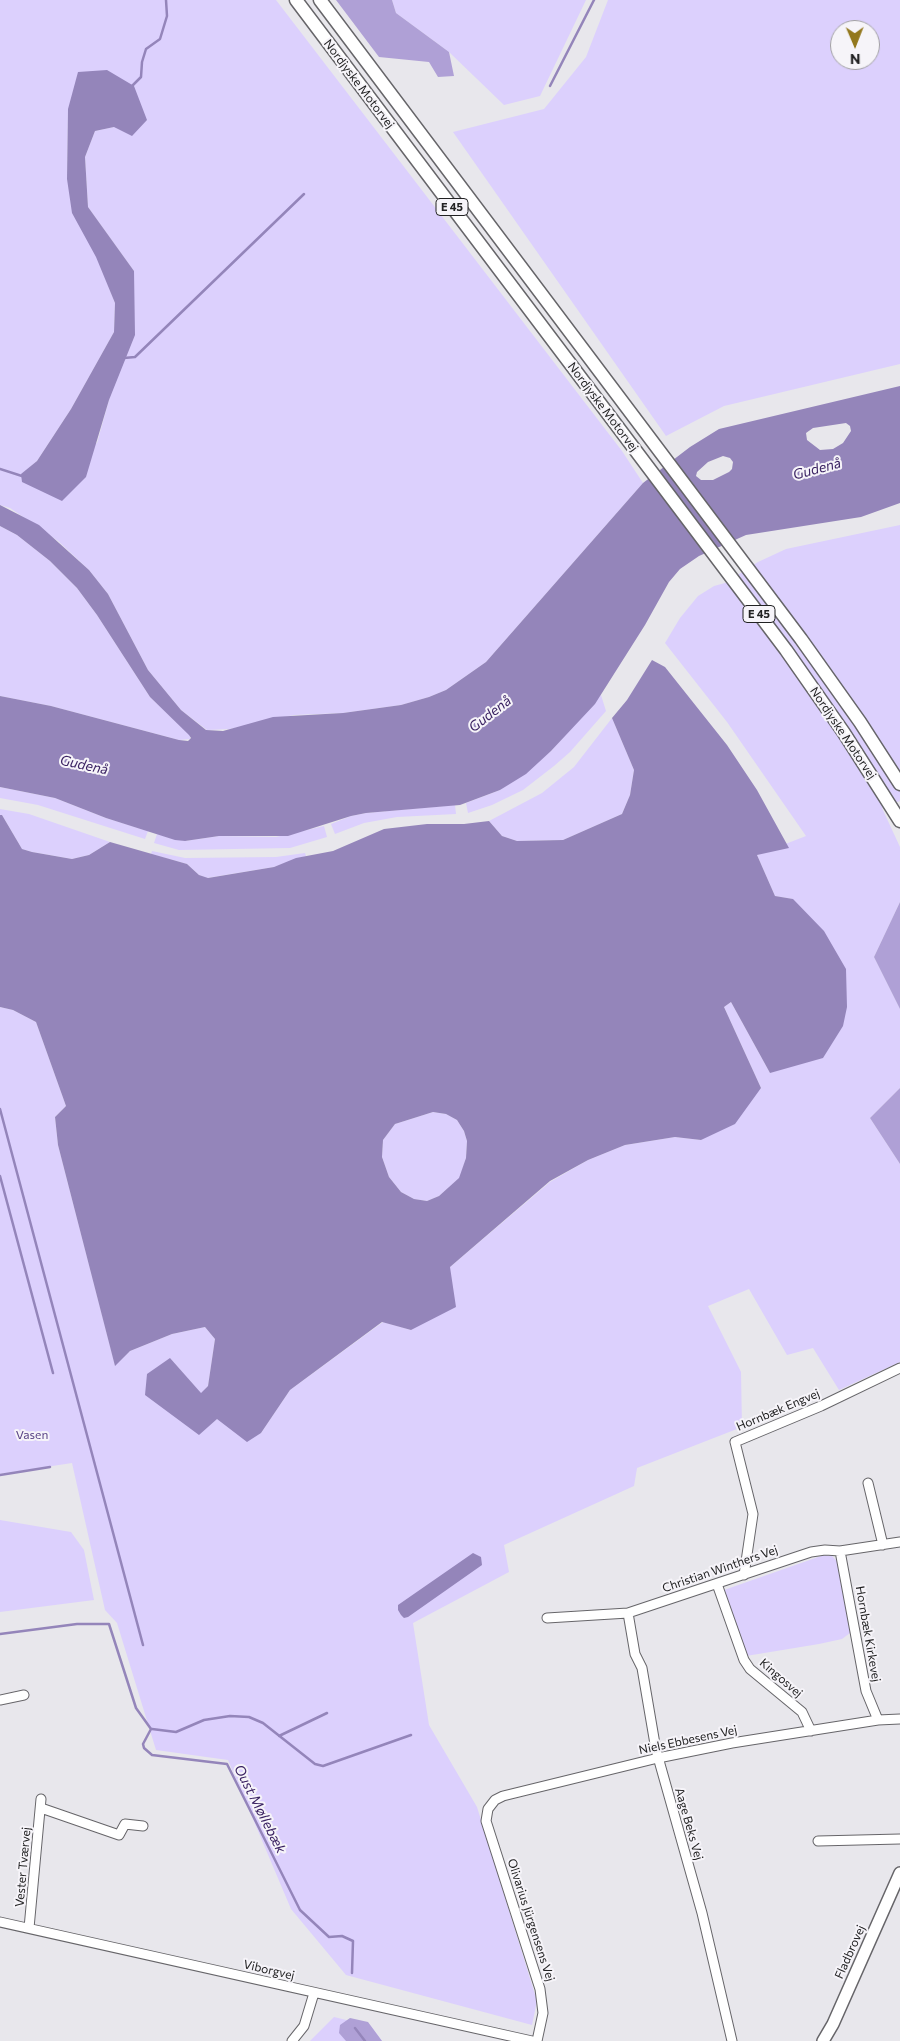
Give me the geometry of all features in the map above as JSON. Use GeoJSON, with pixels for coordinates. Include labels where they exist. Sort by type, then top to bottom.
{"type":"FeatureCollection","features":[{"type":"Feature","properties":{"kind":"highway","name":"Nordjyske Motorvej"},"geometry":{"type":"LineString","coordinates":[[296,0],[806,678],[866,765],[900,821]]}},
{"type":"Feature","properties":{"kind":"highway","name":"Nordjyske Motorvej"},"geometry":{"type":"LineString","coordinates":[[320,0],[826,673],[900,784]]}},
{"type":"Feature","properties":{"kind":"highway"},"geometry":{"type":"LineString","coordinates":[[325,0],[390,93]]}},
{"type":"Feature","properties":{"kind":"main road","name":"Fladbrovej"},"geometry":{"type":"LineString","coordinates":[[823,2041],[833,2024],[900,1873]]}},
{"type":"Feature","properties":{"kind":"street","name":"Hornbæk Engvej"},"geometry":{"type":"LineString","coordinates":[[744,1575],[752,1514],[734,1442],[821,1406],[900,1368]]}},
{"type":"Feature","properties":{"kind":"street"},"geometry":{"type":"LineString","coordinates":[[868,1482],[883,1545]]}},
{"type":"Feature","properties":{"kind":"street","name":"Christian Winthers Vej"},"geometry":{"type":"LineString","coordinates":[[547,1618],[628,1613],[811,1552],[900,1542]]}},
{"type":"Feature","properties":{"kind":"street","name":"Hornbæk Kirkevej"},"geometry":{"type":"LineString","coordinates":[[840,1550],[866,1691],[878,1720]]}},
{"type":"Feature","properties":{"kind":"street","name":"Kingosvej"},"geometry":{"type":"LineString","coordinates":[[717,1584],[744,1660],[750,1669],[802,1712],[811,1731]]}},
{"type":"Feature","properties":{"kind":"street","name":"Aage Beks Vej"},"geometry":{"type":"LineString","coordinates":[[628,1613],[635,1654],[642,1668],[658,1758],[702,1913],[732,2041]]}},
{"type":"Feature","properties":{"kind":"street"},"geometry":{"type":"LineString","coordinates":[[0,1700],[24,1695]]}},
{"type":"Feature","properties":{"kind":"street","name":"Niels Ebbesens Vej"},"geometry":{"type":"LineString","coordinates":[[488,1809],[495,1800],[502,1796],[658,1758],[732,1743],[878,1720],[900,1719]]}},
{"type":"Feature","properties":{"kind":"street","name":"Vester Tværvej"},"geometry":{"type":"LineString","coordinates":[[29,1928],[41,1804],[119,1835],[125,1824],[143,1826]]}},
{"type":"Feature","properties":{"kind":"street","name":"Olivarius Jürgensens Vej"},"geometry":{"type":"LineString","coordinates":[[488,1809],[486,1821],[543,2001],[538,2041]]}},
{"type":"Feature","properties":{"kind":"street"},"geometry":{"type":"LineString","coordinates":[[818,1841],[900,1839]]}},
{"type":"Feature","properties":{"kind":"street","name":"Viborgvej"},"geometry":{"type":"LineString","coordinates":[[0,1922],[532,2041]]}},
{"type":"Feature","properties":{"kind":"street"},"geometry":{"type":"LineString","coordinates":[[292,2041],[304,2026],[314,1993]]}},
{"type":"Feature","properties":{"kind":"green space"},"geometry":{"type":"Polygon","coordinates":[[[0,0],[276,0],[622,451],[643,483],[486,662],[446,690],[401,705],[343,713],[294,715],[230,729],[207,730],[181,710],[148,670],[108,594],[89,570],[58,541],[10,508],[0,505],[0,0]],[[68,109],[67,179],[115,303],[114,332],[71,409],[37,461],[22,474],[97,443],[109,400],[134,271],[88,207],[85,157],[95,131],[147,120],[68,109]]]}},
{"type":"Feature","properties":{"kind":"green space"},"geometry":{"type":"Polygon","coordinates":[[[392,0],[586,0],[540,96],[504,105],[449,52],[396,13],[392,0]]]}},
{"type":"Feature","properties":{"kind":"green space"},"geometry":{"type":"Polygon","coordinates":[[[608,0],[900,0],[900,364],[724,406],[666,436],[453,132],[544,109],[586,57],[608,0]]]}},
{"type":"Feature","properties":{"kind":"green space","name":"Vasen"},"geometry":{"type":"Polygon","coordinates":[[[900,525],[900,801],[882,808],[900,847],[900,902],[874,957],[900,1009],[900,1088],[870,1118],[900,1164],[900,1362],[839,1390],[813,1348],[787,1355],[749,1289],[708,1306],[741,1372],[742,1427],[637,1468],[634,1486],[504,1545],[509,1572],[413,1623],[429,1725],[477,1807],[537,2001],[532,2025],[346,1975],[291,1909],[228,1760],[156,1750],[117,1623],[105,1610],[72,1463],[0,1474],[0,1007],[13,1010],[36,1022],[66,1106],[55,1117],[58,1145],[115,1365],[130,1351],[172,1334],[205,1327],[215,1339],[208,1386],[201,1394],[170,1358],[217,1419],[261,1433],[290,1390],[383,1322],[411,1330],[450,1267],[550,1182],[588,1160],[625,1145],[675,1137],[701,1140],[761,1088],[724,1007],[731,1002],[770,1073],[793,899],[775,896],[757,855],[806,836],[727,722],[665,643],[680,618],[698,596],[714,586],[725,583],[758,562],[786,549],[900,525]]]}},
{"type":"Feature","properties":{"kind":"green space"},"geometry":{"type":"Polygon","coordinates":[[[0,526],[17,535],[50,561],[77,588],[97,615],[150,697],[190,735],[190,739],[179,740],[51,706],[0,696],[0,526]]]}},
{"type":"Feature","properties":{"kind":"green space"},"geometry":{"type":"Polygon","coordinates":[[[601,695],[606,711],[570,752],[523,790],[492,805],[468,813],[466,803],[500,790],[551,751],[601,695]]]}},
{"type":"Feature","properties":{"kind":"green space"},"geometry":{"type":"Polygon","coordinates":[[[612,718],[634,770],[630,795],[622,814],[563,840],[517,841],[502,836],[489,821],[542,793],[574,767],[612,718]]]}},
{"type":"Feature","properties":{"kind":"green space"},"geometry":{"type":"Polygon","coordinates":[[[0,787],[55,798],[106,818],[148,831],[145,839],[38,805],[0,798],[0,787]]]}},
{"type":"Feature","properties":{"kind":"green space"},"geometry":{"type":"Polygon","coordinates":[[[455,805],[456,814],[397,817],[364,823],[335,834],[331,824],[351,816],[366,813],[455,805]]]}},
{"type":"Feature","properties":{"kind":"green space"},"geometry":{"type":"Polygon","coordinates":[[[0,809],[29,814],[110,842],[89,855],[72,859],[22,849],[2,815],[0,815],[0,809]]]}},
{"type":"Feature","properties":{"kind":"green space"},"geometry":{"type":"Polygon","coordinates":[[[324,826],[327,837],[290,848],[179,850],[154,843],[157,834],[185,841],[219,836],[276,837],[324,826]]]}},
{"type":"Feature","properties":{"kind":"green space"},"geometry":{"type":"Polygon","coordinates":[[[152,851],[185,858],[276,857],[305,853],[306,856],[274,867],[207,878],[199,875],[187,864],[151,854],[152,851]]]}},
{"type":"Feature","properties":{"kind":"green space"},"geometry":{"type":"Polygon","coordinates":[[[433,1112],[446,1114],[457,1120],[464,1131],[467,1141],[466,1158],[460,1178],[439,1196],[427,1201],[414,1199],[401,1192],[389,1177],[382,1157],[383,1140],[395,1124],[433,1112]]]}},
{"type":"Feature","properties":{"kind":"green space"},"geometry":{"type":"Polygon","coordinates":[[[0,1520],[71,1532],[84,1550],[94,1600],[0,1612],[0,1520]]]}},
{"type":"Feature","properties":{"kind":"green space"},"geometry":{"type":"Polygon","coordinates":[[[824,1555],[832,1556],[837,1561],[850,1633],[842,1639],[746,1656],[724,1590],[824,1555]]]}},
{"type":"Feature","properties":{"kind":"green space"},"geometry":{"type":"Polygon","coordinates":[[[334,2017],[371,2026],[382,2041],[310,2041],[334,2017]]]}},
{"type":"Feature","properties":{"kind":"shaded area"},"geometry":{"type":"Polygon","coordinates":[[[336,0],[392,0],[396,13],[449,52],[454,76],[438,77],[429,62],[379,57],[336,0]]]}},
{"type":"Feature","properties":{"kind":"shaded area"},"geometry":{"type":"Polygon","coordinates":[[[900,902],[900,1009],[874,957],[900,902]]]}},
{"type":"Feature","properties":{"kind":"shaded area"},"geometry":{"type":"Polygon","coordinates":[[[900,1088],[900,1164],[870,1118],[900,1088]]]}},
{"type":"Feature","properties":{"kind":"shaded area"},"geometry":{"type":"Polygon","coordinates":[[[350,2018],[368,2022],[382,2041],[346,2041],[339,2033],[340,2025],[350,2018]]]}},
{"type":"Feature","properties":{"kind":"water"},"geometry":{"type":"Polygon","coordinates":[[[107,70],[134,86],[147,120],[132,136],[114,127],[95,131],[85,157],[88,207],[134,271],[135,335],[109,400],[86,477],[62,501],[22,482],[21,474],[37,461],[71,409],[114,332],[115,303],[96,257],[72,213],[67,179],[68,109],[78,72],[107,70]]]}},
{"type":"Feature","properties":{"kind":"water","name":"Gudenå"},"geometry":{"type":"Polygon","coordinates":[[[900,386],[900,503],[861,517],[746,535],[699,556],[680,569],[669,582],[645,625],[595,704],[551,751],[526,774],[500,790],[460,805],[351,816],[288,836],[219,836],[185,841],[175,840],[106,818],[55,798],[0,787],[0,696],[51,706],[179,740],[188,741],[191,738],[150,697],[97,615],[77,588],[50,561],[17,535],[0,526],[0,505],[39,525],[89,570],[108,594],[148,670],[181,710],[206,730],[223,731],[273,717],[343,713],[401,705],[446,690],[486,662],[643,483],[690,447],[719,429],[900,386]],[[846,423],[813,428],[806,433],[807,440],[820,450],[833,449],[843,443],[851,431],[850,426],[846,423]],[[723,456],[708,462],[697,472],[696,476],[701,480],[713,480],[729,472],[732,469],[733,462],[730,458],[723,456]]]}},
{"type":"Feature","properties":{"kind":"water"},"geometry":{"type":"Polygon","coordinates":[[[652,660],[665,667],[727,745],[757,790],[789,848],[757,855],[775,896],[793,899],[824,931],[846,969],[847,1007],[843,1026],[823,1058],[770,1073],[731,1002],[724,1007],[761,1088],[735,1124],[701,1140],[675,1137],[625,1145],[588,1160],[550,1181],[450,1267],[456,1307],[411,1330],[382,1322],[290,1390],[261,1433],[247,1442],[217,1419],[199,1435],[145,1395],[147,1374],[170,1358],[201,1393],[208,1386],[215,1339],[205,1327],[172,1334],[130,1351],[115,1366],[58,1145],[55,1117],[66,1106],[36,1022],[13,1010],[0,1007],[0,815],[2,815],[22,849],[72,859],[89,855],[110,842],[187,864],[199,875],[208,878],[274,867],[296,858],[333,851],[384,829],[427,824],[464,824],[489,821],[502,836],[517,841],[563,840],[622,814],[630,795],[634,770],[612,718],[627,700],[652,660]],[[433,1112],[395,1124],[383,1140],[382,1157],[389,1177],[401,1192],[414,1199],[427,1201],[439,1196],[459,1178],[466,1158],[467,1141],[464,1131],[457,1120],[446,1114],[433,1112]]]}},
{"type":"Feature","properties":{"kind":"water"},"geometry":{"type":"Polygon","coordinates":[[[473,1553],[481,1557],[482,1565],[408,1617],[404,1618],[401,1615],[398,1605],[473,1553]]]}},
{"type":"Feature","properties":{"kind":"waterway"},"geometry":{"type":"LineString","coordinates":[[130,88],[141,77],[142,62],[146,49],[160,39],[167,16],[166,0]]}},
{"type":"Feature","properties":{"kind":"waterway"},"geometry":{"type":"LineString","coordinates":[[550,86],[594,0]]}},
{"type":"Feature","properties":{"kind":"waterway"},"geometry":{"type":"LineString","coordinates":[[124,358],[135,357],[304,194]]}},
{"type":"Feature","properties":{"kind":"waterway"},"geometry":{"type":"LineString","coordinates":[[0,469],[25,477]]}},
{"type":"Feature","properties":{"kind":"waterway"},"geometry":{"type":"LineString","coordinates":[[0,1109],[143,1645]]}},
{"type":"Feature","properties":{"kind":"waterway"},"geometry":{"type":"LineString","coordinates":[[0,1176],[53,1373]]}},
{"type":"Feature","properties":{"kind":"waterway"},"geometry":{"type":"LineString","coordinates":[[0,1475],[50,1467]]}},
{"type":"Feature","properties":{"kind":"waterway","name":"Oust Møllebæk"},"geometry":{"type":"LineString","coordinates":[[0,1634],[77,1624],[109,1624],[136,1708],[151,1729],[143,1744],[144,1748],[152,1755],[227,1764],[300,1910],[329,1937],[342,1936],[353,1941],[352,1973]]}},
{"type":"Feature","properties":{"kind":"waterway"},"geometry":{"type":"LineString","coordinates":[[279,1736],[327,1713]]}},
{"type":"Feature","properties":{"kind":"waterway"},"geometry":{"type":"LineString","coordinates":[[152,1729],[176,1732],[204,1720],[230,1716],[249,1717],[263,1723],[315,1764],[323,1766],[411,1735]]}},
{"type":"Feature","properties":{"kind":"waterway","name":"Oust Møllebæk"},"geometry":{"type":"LineString","coordinates":[[355,2028],[365,2041]]}}]}
